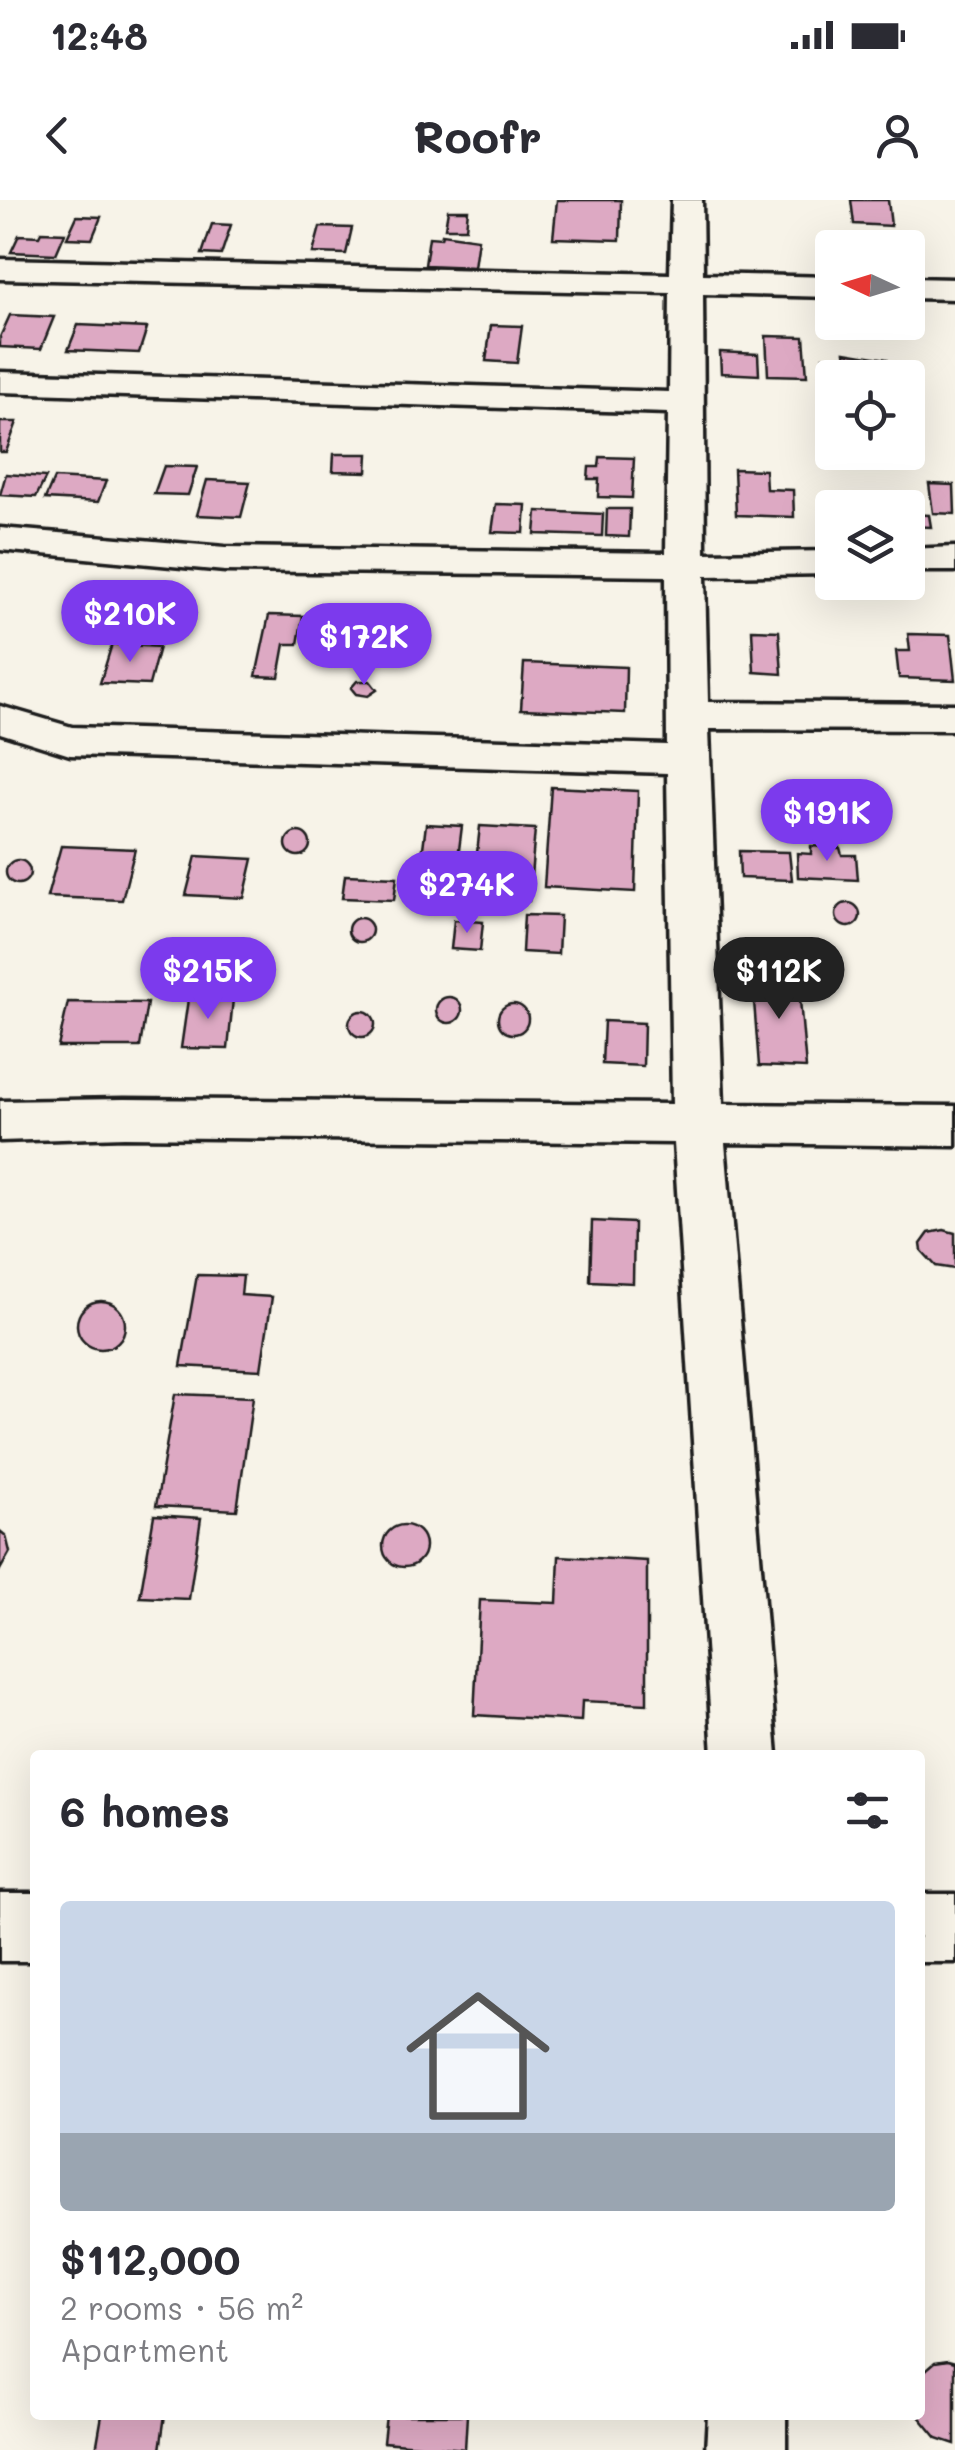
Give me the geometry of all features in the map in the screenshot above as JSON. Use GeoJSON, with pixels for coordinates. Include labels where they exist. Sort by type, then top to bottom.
{"type":"FeatureCollection","features":[{"type":"Feature","properties":{"kind":"street"},"geometry":{"type":"LineString","coordinates":[[687,200],[689,738],[698,1124],[714,1298],[744,1750]]}},
{"type":"Feature","properties":{"kind":"street"},"geometry":{"type":"LineString","coordinates":[[0,269],[815,288]]}},
{"type":"Feature","properties":{"kind":"street"},"geometry":{"type":"LineString","coordinates":[[925,288],[955,289]]}},
{"type":"Feature","properties":{"kind":"street"},"geometry":{"type":"LineString","coordinates":[[0,382],[686,403]]}},
{"type":"Feature","properties":{"kind":"street"},"geometry":{"type":"LineString","coordinates":[[0,539],[225,560],[688,565],[815,562]]}},
{"type":"Feature","properties":{"kind":"street"},"geometry":{"type":"LineString","coordinates":[[925,560],[955,559]]}},
{"type":"Feature","properties":{"kind":"street"},"geometry":{"type":"LineString","coordinates":[[0,719],[70,740],[689,738],[955,717]]}},
{"type":"Feature","properties":{"kind":"street"},"geometry":{"type":"LineString","coordinates":[[0,1121],[124,1118],[955,1126]]}},
{"type":"Feature","properties":{"kind":"street"},"geometry":{"type":"LineString","coordinates":[[0,1927],[30,1927]]}},
{"type":"Feature","properties":{"kind":"street"},"geometry":{"type":"LineString","coordinates":[[925,1928],[955,1928]]}},
{"type":"Feature","properties":{"kind":"street"},"geometry":{"type":"LineString","coordinates":[[746,2450],[747,2420]]}},
{"type":"Feature","properties":{"kind":"building"},"geometry":{"type":"Polygon","coordinates":[[[557,200],[621,200],[620,240],[553,238],[557,200]]]}},
{"type":"Feature","properties":{"kind":"building"},"geometry":{"type":"Polygon","coordinates":[[[851,200],[888,200],[891,226],[854,224],[851,200]]]}},
{"type":"Feature","properties":{"kind":"building"},"geometry":{"type":"Polygon","coordinates":[[[448,210],[468,210],[466,228],[445,228],[448,210]]]}},
{"type":"Feature","properties":{"kind":"building"},"geometry":{"type":"Polygon","coordinates":[[[77,216],[101,217],[92,239],[67,238],[77,216]]]}},
{"type":"Feature","properties":{"kind":"building"},"geometry":{"type":"Polygon","coordinates":[[[212,224],[231,225],[221,255],[202,254],[212,224]]]}},
{"type":"Feature","properties":{"kind":"building"},"geometry":{"type":"Polygon","coordinates":[[[320,227],[352,228],[346,254],[313,253],[320,227]]]}},
{"type":"Feature","properties":{"kind":"building"},"geometry":{"type":"Polygon","coordinates":[[[41,232],[65,233],[56,254],[11,252],[19,235],[39,236],[41,232]]]}},
{"type":"Feature","properties":{"kind":"building"},"geometry":{"type":"Polygon","coordinates":[[[442,234],[478,239],[474,267],[425,265],[429,237],[441,238],[442,234]]]}},
{"type":"Feature","properties":{"kind":"building"},"geometry":{"type":"Polygon","coordinates":[[[10,315],[54,317],[41,349],[0,347],[10,315]]]}},
{"type":"Feature","properties":{"kind":"building"},"geometry":{"type":"Polygon","coordinates":[[[78,325],[147,328],[139,353],[68,350],[78,325]]]}},
{"type":"Feature","properties":{"kind":"building"},"geometry":{"type":"Polygon","coordinates":[[[491,325],[522,326],[517,363],[486,361],[491,325]]]}},
{"type":"Feature","properties":{"kind":"building"},"geometry":{"type":"Polygon","coordinates":[[[766,336],[804,337],[807,376],[768,375],[766,336]]]}},
{"type":"Feature","properties":{"kind":"building"},"geometry":{"type":"Polygon","coordinates":[[[720,352],[758,354],[759,375],[721,373],[720,352]]]}},
{"type":"Feature","properties":{"kind":"building"},"geometry":{"type":"Polygon","coordinates":[[[845,352],[887,360],[823,357],[846,358],[845,352]]]}},
{"type":"Feature","properties":{"kind":"building"},"geometry":{"type":"Polygon","coordinates":[[[0,422],[17,422],[6,452],[0,452],[0,422]]]}},
{"type":"Feature","properties":{"kind":"building"},"geometry":{"type":"Polygon","coordinates":[[[334,454],[368,454],[367,472],[333,471],[334,454]]]}},
{"type":"Feature","properties":{"kind":"building"},"geometry":{"type":"Polygon","coordinates":[[[600,457],[634,458],[632,498],[598,497],[599,479],[588,479],[589,467],[599,467],[600,457]]]}},
{"type":"Feature","properties":{"kind":"building"},"geometry":{"type":"Polygon","coordinates":[[[164,466],[197,467],[188,495],[154,494],[164,466]]]}},
{"type":"Feature","properties":{"kind":"building"},"geometry":{"type":"Polygon","coordinates":[[[734,469],[765,470],[766,489],[793,490],[794,517],[736,515],[734,469]]]}},
{"type":"Feature","properties":{"kind":"building"},"geometry":{"type":"Polygon","coordinates":[[[6,474],[46,477],[36,497],[0,495],[6,474]]]}},
{"type":"Feature","properties":{"kind":"building"},"geometry":{"type":"Polygon","coordinates":[[[54,478],[106,481],[98,502],[45,499],[54,478]]]}},
{"type":"Feature","properties":{"kind":"building"},"geometry":{"type":"Polygon","coordinates":[[[207,480],[250,482],[241,517],[197,515],[207,480]]]}},
{"type":"Feature","properties":{"kind":"building"},"geometry":{"type":"Polygon","coordinates":[[[929,484],[954,485],[955,514],[933,513],[929,484]]]}},
{"type":"Feature","properties":{"kind":"building"},"geometry":{"type":"Polygon","coordinates":[[[496,504],[526,505],[524,533],[492,532],[496,504]]]}},
{"type":"Feature","properties":{"kind":"building"},"geometry":{"type":"Polygon","coordinates":[[[607,509],[630,509],[629,537],[606,536],[607,509]]]}},
{"type":"Feature","properties":{"kind":"building"},"geometry":{"type":"Polygon","coordinates":[[[537,511],[603,514],[602,536],[535,534],[537,511]]]}},
{"type":"Feature","properties":{"kind":"building"},"geometry":{"type":"Polygon","coordinates":[[[75,604],[122,607],[116,625],[69,622],[75,604]]]}},
{"type":"Feature","properties":{"kind":"building"},"geometry":{"type":"Polygon","coordinates":[[[126,608],[174,610],[168,628],[121,627],[126,608]]]}},
{"type":"Feature","properties":{"kind":"building"},"geometry":{"type":"Polygon","coordinates":[[[269,615],[303,616],[298,644],[285,644],[279,677],[256,676],[269,615]]]}},
{"type":"Feature","properties":{"kind":"building"},"geometry":{"type":"Polygon","coordinates":[[[752,630],[779,631],[782,674],[754,672],[752,630]]]}},
{"type":"Feature","properties":{"kind":"building"},"geometry":{"type":"Polygon","coordinates":[[[908,634],[950,635],[955,680],[899,678],[896,651],[910,651],[908,634]]]}},
{"type":"Feature","properties":{"kind":"building"},"geometry":{"type":"Polygon","coordinates":[[[112,644],[159,647],[149,685],[100,683],[112,644]]]}},
{"type":"Feature","properties":{"kind":"building"},"geometry":{"type":"Polygon","coordinates":[[[524,663],[626,667],[625,713],[521,709],[524,663]]]}},
{"type":"Feature","properties":{"kind":"building"},"geometry":{"type":"Polygon","coordinates":[[[357,681],[370,681],[377,690],[368,696],[356,694],[351,688],[357,681]]]}},
{"type":"Feature","properties":{"kind":"building"},"geometry":{"type":"Polygon","coordinates":[[[551,787],[638,791],[635,892],[544,887],[551,787]]]}},
{"type":"Feature","properties":{"kind":"building"},"geometry":{"type":"Polygon","coordinates":[[[426,824],[462,826],[455,882],[419,880],[426,824]]]}},
{"type":"Feature","properties":{"kind":"building"},"geometry":{"type":"Polygon","coordinates":[[[480,826],[535,829],[529,901],[472,898],[480,826]]]}},
{"type":"Feature","properties":{"kind":"building"},"geometry":{"type":"Polygon","coordinates":[[[298,832],[310,844],[298,856],[286,844],[298,832]]]}},
{"type":"Feature","properties":{"kind":"building"},"geometry":{"type":"Polygon","coordinates":[[[61,846],[135,849],[122,900],[47,897],[61,846]]]}},
{"type":"Feature","properties":{"kind":"building"},"geometry":{"type":"Polygon","coordinates":[[[811,846],[840,848],[842,855],[856,855],[858,880],[798,877],[797,853],[811,854],[811,846]]]}},
{"type":"Feature","properties":{"kind":"building"},"geometry":{"type":"Polygon","coordinates":[[[739,851],[789,852],[792,880],[740,878],[739,851]]]}},
{"type":"Feature","properties":{"kind":"building"},"geometry":{"type":"Polygon","coordinates":[[[196,856],[253,859],[244,898],[186,895],[196,856]]]}},
{"type":"Feature","properties":{"kind":"building"},"geometry":{"type":"Polygon","coordinates":[[[18,860],[30,872],[18,884],[6,872],[18,860]]]}},
{"type":"Feature","properties":{"kind":"building"},"geometry":{"type":"Polygon","coordinates":[[[345,875],[397,877],[394,900],[342,898],[345,875]]]}},
{"type":"Feature","properties":{"kind":"building"},"geometry":{"type":"Polygon","coordinates":[[[848,903],[857,906],[857,924],[848,927],[839,924],[836,915],[839,906],[848,903]]]}},
{"type":"Feature","properties":{"kind":"building"},"geometry":{"type":"Polygon","coordinates":[[[524,915],[560,916],[558,954],[522,952],[524,915]]]}},
{"type":"Feature","properties":{"kind":"building"},"geometry":{"type":"Polygon","coordinates":[[[360,918],[369,921],[369,939],[360,942],[351,939],[348,930],[351,921],[360,918]]]}},
{"type":"Feature","properties":{"kind":"building"},"geometry":{"type":"Polygon","coordinates":[[[454,920],[483,922],[480,951],[451,949],[454,920]]]}},
{"type":"Feature","properties":{"kind":"building"},"geometry":{"type":"Polygon","coordinates":[[[752,975],[798,977],[806,1068],[759,1066],[752,975]]]}},
{"type":"Feature","properties":{"kind":"building"},"geometry":{"type":"Polygon","coordinates":[[[196,994],[224,994],[224,999],[233,999],[228,1049],[181,1048],[188,999],[195,999],[196,994]]]}},
{"type":"Feature","properties":{"kind":"building"},"geometry":{"type":"Polygon","coordinates":[[[449,997],[458,1001],[462,1010],[458,1019],[449,1023],[440,1019],[436,1010],[440,1001],[449,997]]]}},
{"type":"Feature","properties":{"kind":"building"},"geometry":{"type":"Polygon","coordinates":[[[68,1002],[147,1003],[140,1047],[58,1047],[68,1002]]]}},
{"type":"Feature","properties":{"kind":"building"},"geometry":{"type":"Polygon","coordinates":[[[513,1004],[524,1008],[528,1019],[524,1030],[513,1034],[502,1030],[498,1019],[502,1008],[513,1004]]]}},
{"type":"Feature","properties":{"kind":"building"},"geometry":{"type":"Polygon","coordinates":[[[362,1011],[371,1015],[375,1024],[371,1033],[362,1037],[353,1033],[349,1024],[353,1015],[362,1011]]]}},
{"type":"Feature","properties":{"kind":"building"},"geometry":{"type":"Polygon","coordinates":[[[604,1021],[644,1023],[643,1066],[602,1064],[604,1021]]]}},
{"type":"Feature","properties":{"kind":"building"},"geometry":{"type":"Polygon","coordinates":[[[592,1221],[634,1223],[633,1283],[590,1281],[592,1221]]]}},
{"type":"Feature","properties":{"kind":"building"},"geometry":{"type":"Polygon","coordinates":[[[929,1233],[955,1233],[955,1269],[936,1266],[922,1251],[921,1244],[929,1233]]]}},
{"type":"Feature","properties":{"kind":"building"},"geometry":{"type":"Polygon","coordinates":[[[197,1275],[243,1276],[241,1295],[272,1297],[261,1370],[181,1366],[197,1275]]]}},
{"type":"Feature","properties":{"kind":"building"},"geometry":{"type":"Polygon","coordinates":[[[101,1301],[118,1308],[125,1325],[118,1342],[101,1349],[84,1342],[77,1325],[84,1308],[101,1301]]]}},
{"type":"Feature","properties":{"kind":"building"},"geometry":{"type":"Polygon","coordinates":[[[175,1394],[253,1397],[237,1510],[156,1506],[175,1394]]]}},
{"type":"Feature","properties":{"kind":"building"},"geometry":{"type":"Polygon","coordinates":[[[154,1515],[201,1518],[189,1599],[140,1597],[154,1515]]]}},
{"type":"Feature","properties":{"kind":"building"},"geometry":{"type":"Polygon","coordinates":[[[404,1525],[419,1531],[425,1546],[419,1561],[404,1567],[389,1561],[383,1546],[389,1531],[404,1525]]]}},
{"type":"Feature","properties":{"kind":"building"},"geometry":{"type":"Polygon","coordinates":[[[0,1531],[6,1536],[10,1552],[0,1570],[0,1531]]]}},
{"type":"Feature","properties":{"kind":"building"},"geometry":{"type":"Polygon","coordinates":[[[559,1556],[647,1561],[647,1704],[582,1701],[581,1721],[474,1715],[480,1600],[557,1603],[559,1556]]]}},
{"type":"Feature","properties":{"kind":"building"},"geometry":{"type":"Polygon","coordinates":[[[935,2362],[955,2362],[955,2444],[937,2438],[922,2420],[925,2371],[935,2362]]]}},
{"type":"Feature","properties":{"kind":"building"},"geometry":{"type":"Polygon","coordinates":[[[101,2420],[164,2420],[160,2450],[96,2450],[101,2420]]]}},
{"type":"Feature","properties":{"kind":"building"},"geometry":{"type":"Polygon","coordinates":[[[385,2420],[467,2420],[465,2449],[383,2442],[385,2420]]]}}]}
